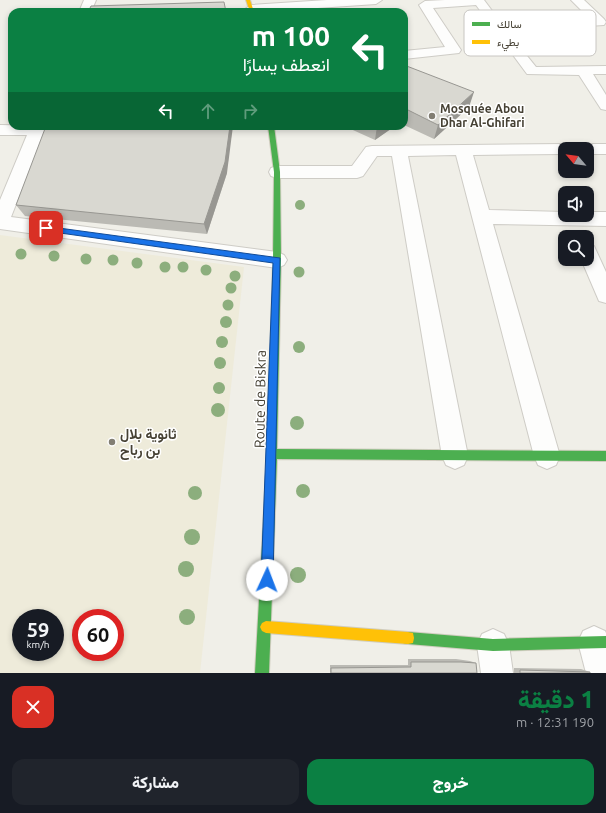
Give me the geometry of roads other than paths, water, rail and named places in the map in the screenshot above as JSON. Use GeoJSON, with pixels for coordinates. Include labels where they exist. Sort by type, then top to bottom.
{"type":"FeatureCollection","features":[{"type":"Feature","properties":{"kind":"main road","name":"Route de Biskra"},"geometry":{"type":"LineString","coordinates":[[262,673],[266,627],[277,260],[278,172],[272,130]]}},
{"type":"Feature","properties":{"kind":"main road"},"geometry":{"type":"LineString","coordinates":[[272,454],[606,456]]}},
{"type":"Feature","properties":{"kind":"main road"},"geometry":{"type":"LineString","coordinates":[[266,627],[495,659],[600,642]]}},
{"type":"Feature","properties":{"kind":"street"},"geometry":{"type":"LineString","coordinates":[[250,7],[351,7],[376,0]]}},
{"type":"Feature","properties":{"kind":"street"},"geometry":{"type":"LineString","coordinates":[[577,0],[587,10]]}},
{"type":"Feature","properties":{"kind":"street"},"geometry":{"type":"LineString","coordinates":[[408,55],[454,50],[425,5],[478,1],[485,10]]}},
{"type":"Feature","properties":{"kind":"street"},"geometry":{"type":"LineString","coordinates":[[520,56],[532,71],[606,70]]}},
{"type":"Feature","properties":{"kind":"street"},"geometry":{"type":"LineString","coordinates":[[582,70],[606,106]]}},
{"type":"Feature","properties":{"kind":"street"},"geometry":{"type":"LineString","coordinates":[[37,130],[0,222],[277,260]]}},
{"type":"Feature","properties":{"kind":"street"},"geometry":{"type":"LineString","coordinates":[[278,172],[357,172],[372,151],[558,149]]}},
{"type":"Feature","properties":{"kind":"street"},"geometry":{"type":"LineString","coordinates":[[594,149],[606,149]]}},
{"type":"Feature","properties":{"kind":"street"},"geometry":{"type":"LineString","coordinates":[[463,150],[547,456]]}},
{"type":"Feature","properties":{"kind":"street"},"geometry":{"type":"LineString","coordinates":[[399,151],[455,456]]}},
{"type":"Feature","properties":{"kind":"street"},"geometry":{"type":"LineString","coordinates":[[482,217],[558,219]]}},
{"type":"Feature","properties":{"kind":"street"},"geometry":{"type":"LineString","coordinates":[[594,220],[606,220]]}},
{"type":"Feature","properties":{"kind":"street"},"geometry":{"type":"LineString","coordinates":[[593,266],[606,295]]}},
{"type":"Feature","properties":{"kind":"street"},"geometry":{"type":"LineString","coordinates":[[600,642],[602,673]]}},
{"type":"Feature","properties":{"kind":"place","name":"Mosquée Abou Dhar Al-Ghifari"},"geometry":{"type":"Point","coordinates":[432,116]}},
{"type":"Feature","properties":{"kind":"place","name":"ثانوية بلال بن رباح"},"geometry":{"type":"Point","coordinates":[112,442]}}]}
